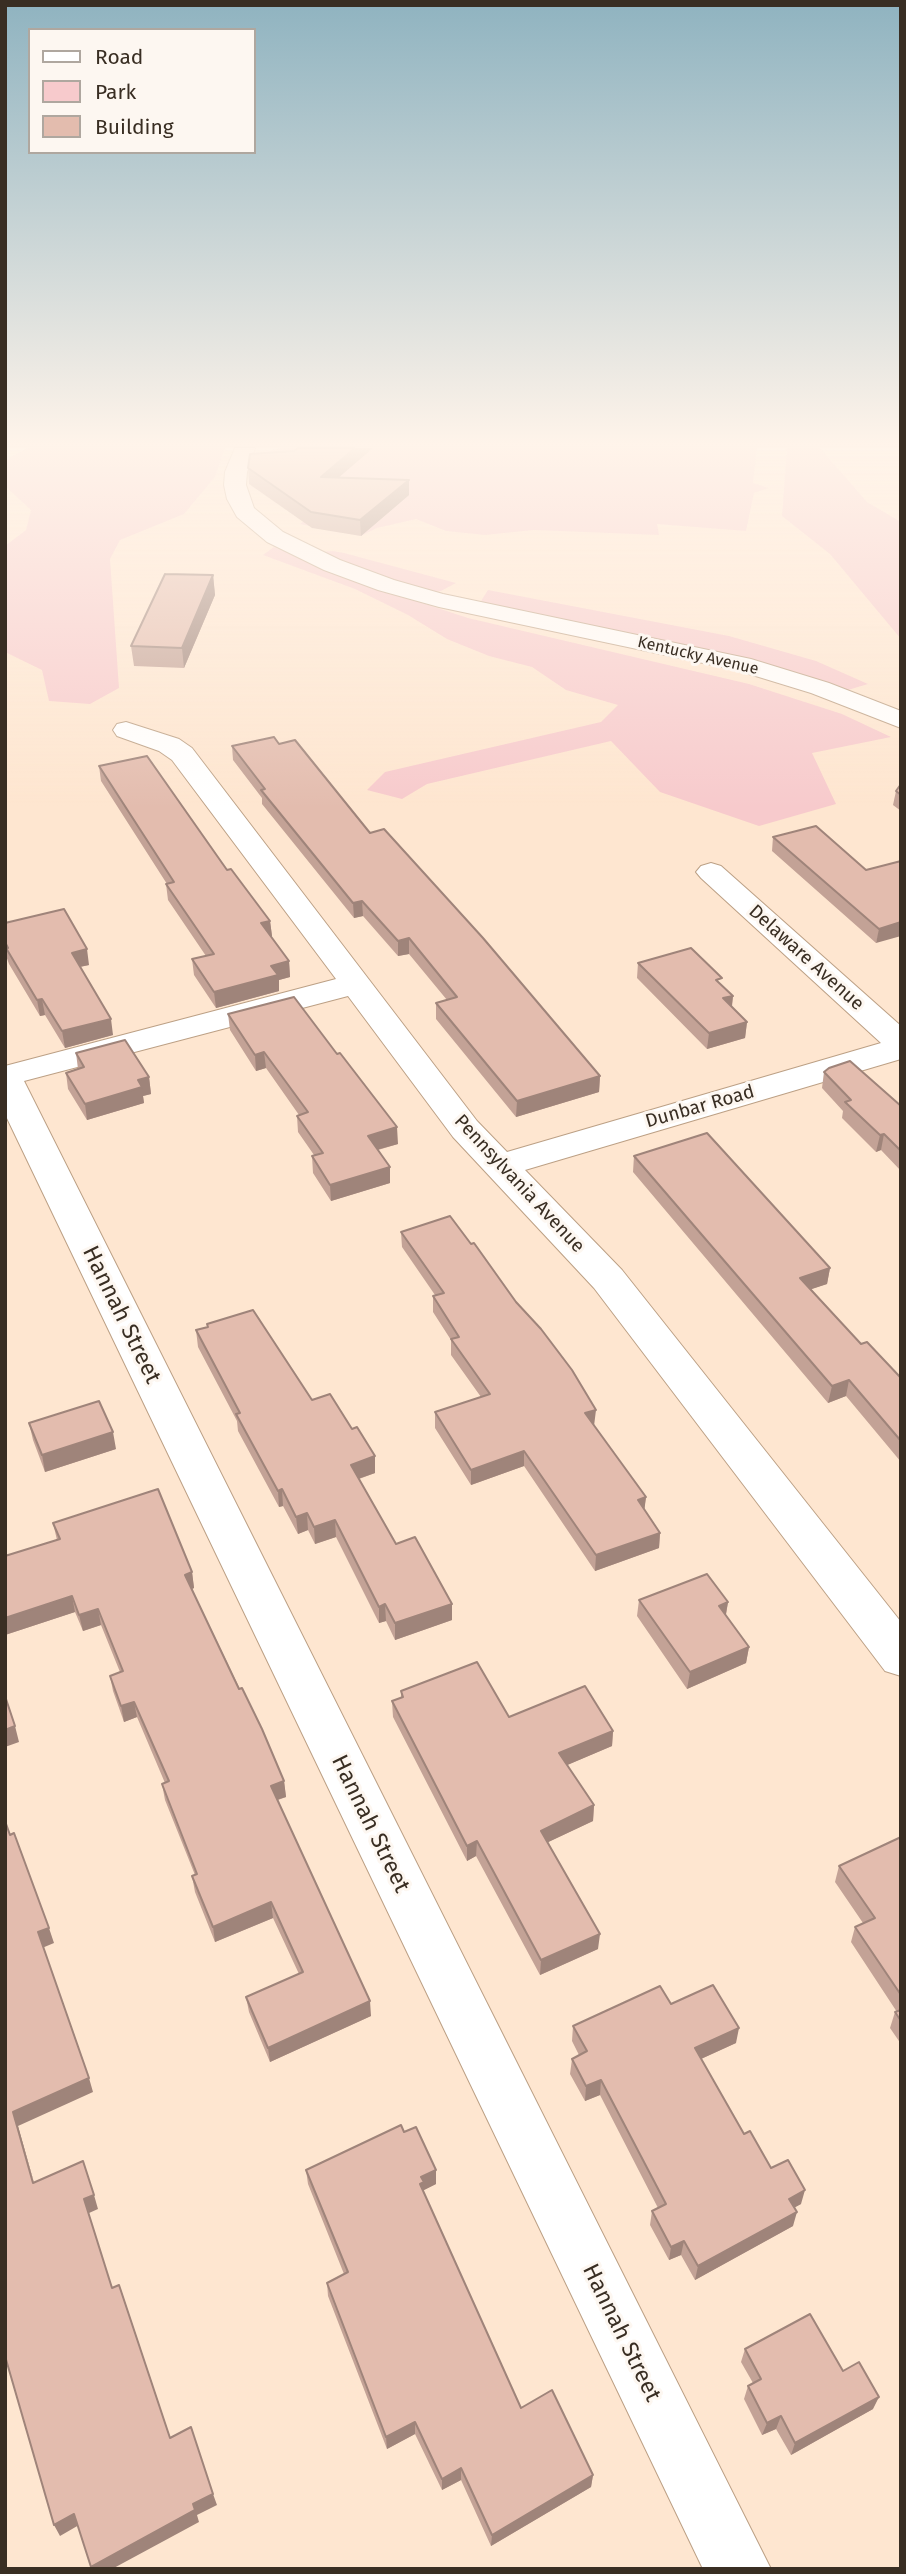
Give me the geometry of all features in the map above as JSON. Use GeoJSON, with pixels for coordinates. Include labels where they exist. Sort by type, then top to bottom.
{"type":"FeatureCollection","features":[{"type":"Feature","properties":{"kind":"street","name":"Kentucky Avenue"},"geometry":{"type":"LineString","coordinates":[[340,568],[439,600],[742,664],[820,688],[901,720]]}},
{"type":"Feature","properties":{"kind":"street","name":"Pennsylvania Avenue"},"geometry":{"type":"LineString","coordinates":[[126,730],[169,745],[182,754],[465,1129],[608,1279],[901,1657]]}},
{"type":"Feature","properties":{"kind":"street","name":"Delaware Avenue"},"geometry":{"type":"LineString","coordinates":[[711,872],[901,1046]]}},
{"type":"Feature","properties":{"kind":"street"},"geometry":{"type":"LineString","coordinates":[[5,1077],[355,984]]}},
{"type":"Feature","properties":{"kind":"street","name":"Dunbar Road"},"geometry":{"type":"LineString","coordinates":[[500,1166],[901,1046]]}},
{"type":"Feature","properties":{"kind":"street","name":"Hannah Street"},"geometry":{"type":"LineString","coordinates":[[5,1077],[738,2569]]}},
{"type":"Feature","properties":{"kind":"green space"},"geometry":{"type":"Polygon","coordinates":[[[5,568],[111,568],[119,688],[90,704],[49,701],[42,670],[5,652],[5,568]]]}},
{"type":"Feature","properties":{"kind":"green space"},"geometry":{"type":"Polygon","coordinates":[[[299,568],[327,568],[468,618],[749,684],[842,714],[891,737],[812,753],[836,804],[759,826],[660,792],[611,741],[427,784],[402,799],[367,790],[385,772],[601,722],[618,705],[566,690],[532,667],[489,656],[447,639],[408,615],[355,589],[299,568]]]}},
{"type":"Feature","properties":{"kind":"green space"},"geometry":{"type":"Polygon","coordinates":[[[359,568],[400,568],[456,583],[434,592],[359,568]]]}},
{"type":"Feature","properties":{"kind":"green space"},"geometry":{"type":"Polygon","coordinates":[[[842,568],[901,568],[901,639],[842,568]]]}},
{"type":"Feature","properties":{"kind":"green space"},"geometry":{"type":"Polygon","coordinates":[[[488,590],[729,636],[816,661],[868,684],[848,690],[734,656],[492,606],[481,601],[488,590]]]}},
{"type":"Feature","properties":{"kind":"building"},"geometry":{"type":"Polygon","coordinates":[[[165,574],[213,575],[182,648],[131,646],[165,574]]]}},
{"type":"Feature","properties":{"kind":"building"},"geometry":{"type":"Polygon","coordinates":[[[274,737],[279,744],[295,740],[370,833],[384,829],[483,938],[600,1076],[517,1101],[436,1003],[457,997],[409,938],[398,941],[362,901],[353,903],[261,790],[265,789],[232,746],[274,737]]]}},
{"type":"Feature","properties":{"kind":"building"},"geometry":{"type":"Polygon","coordinates":[[[147,756],[227,870],[231,869],[270,921],[261,923],[289,961],[271,966],[278,975],[214,992],[192,959],[214,954],[166,884],[174,882],[99,766],[147,756]]]}},
{"type":"Feature","properties":{"kind":"building"},"geometry":{"type":"Polygon","coordinates":[[[816,826],[866,870],[901,861],[901,922],[879,929],[773,837],[816,826]]]}},
{"type":"Feature","properties":{"kind":"building"},"geometry":{"type":"Polygon","coordinates":[[[64,909],[87,949],[72,953],[111,1019],[62,1031],[42,999],[37,1000],[6,948],[5,923],[64,909]]]}},
{"type":"Feature","properties":{"kind":"building"},"geometry":{"type":"Polygon","coordinates":[[[691,948],[722,978],[716,980],[733,996],[723,998],[747,1022],[709,1033],[638,963],[691,948]]]}},
{"type":"Feature","properties":{"kind":"building"},"geometry":{"type":"Polygon","coordinates":[[[294,997],[397,1127],[368,1136],[390,1167],[330,1185],[312,1156],[323,1153],[297,1116],[308,1112],[264,1052],[255,1055],[228,1014],[294,997]]]}},
{"type":"Feature","properties":{"kind":"building"},"geometry":{"type":"Polygon","coordinates":[[[125,1040],[149,1077],[138,1080],[142,1087],[85,1104],[66,1073],[84,1067],[76,1053],[125,1040]]]}},
{"type":"Feature","properties":{"kind":"building"},"geometry":{"type":"Polygon","coordinates":[[[850,1061],[901,1106],[901,1151],[845,1102],[851,1100],[824,1072],[850,1061]]]}},
{"type":"Feature","properties":{"kind":"building"},"geometry":{"type":"Polygon","coordinates":[[[707,1133],[830,1268],[800,1278],[861,1344],[867,1342],[901,1378],[901,1441],[849,1380],[832,1386],[634,1156],[707,1133]]]}},
{"type":"Feature","properties":{"kind":"building"},"geometry":{"type":"Polygon","coordinates":[[[450,1216],[572,1370],[596,1410],[585,1413],[646,1497],[638,1500],[660,1533],[596,1555],[524,1451],[471,1470],[435,1412],[490,1394],[451,1339],[459,1337],[433,1296],[444,1293],[401,1232],[450,1216]]]}},
{"type":"Feature","properties":{"kind":"building"},"geometry":{"type":"Polygon","coordinates":[[[253,1310],[312,1400],[330,1394],[352,1429],[357,1427],[375,1456],[351,1465],[396,1544],[415,1537],[452,1604],[395,1623],[385,1604],[379,1607],[335,1520],[314,1527],[307,1513],[296,1517],[282,1489],[278,1491],[236,1414],[240,1413],[196,1330],[253,1310]]]}},
{"type":"Feature","properties":{"kind":"building"},"geometry":{"type":"Polygon","coordinates":[[[99,1401],[113,1432],[42,1455],[29,1423],[99,1401]]]}},
{"type":"Feature","properties":{"kind":"building"},"geometry":{"type":"Polygon","coordinates":[[[158,1489],[192,1572],[185,1575],[239,1689],[242,1688],[262,1729],[284,1781],[271,1786],[370,2001],[268,2048],[246,1997],[303,1972],[271,1902],[213,1927],[192,1876],[197,1874],[162,1784],[169,1781],[134,1702],[121,1706],[110,1676],[123,1671],[98,1609],[79,1615],[72,1596],[5,1618],[5,1556],[60,1539],[53,1523],[158,1489]]]}},
{"type":"Feature","properties":{"kind":"building"},"geometry":{"type":"Polygon","coordinates":[[[707,1574],[728,1602],[719,1606],[749,1647],[690,1672],[639,1600],[707,1574]]]}},
{"type":"Feature","properties":{"kind":"building"},"geometry":{"type":"Polygon","coordinates":[[[477,1662],[509,1717],[585,1686],[613,1731],[559,1753],[594,1805],[541,1831],[600,1934],[541,1960],[477,1841],[467,1846],[392,1701],[403,1697],[401,1691],[477,1662]]]}},
{"type":"Feature","properties":{"kind":"building"},"geometry":{"type":"Polygon","coordinates":[[[5,1696],[15,1726],[5,1730],[5,1696]]]}},
{"type":"Feature","properties":{"kind":"building"},"geometry":{"type":"Polygon","coordinates":[[[5,1821],[10,1835],[14,1833],[49,1928],[38,1932],[89,2078],[13,2112],[33,2183],[83,2161],[94,2195],[84,2199],[112,2288],[119,2285],[170,2438],[191,2427],[213,2494],[193,2504],[195,2510],[91,2567],[74,2514],[54,2525],[5,2356],[5,1821]]]}},
{"type":"Feature","properties":{"kind":"building"},"geometry":{"type":"Polygon","coordinates":[[[901,1837],[901,1995],[855,1927],[875,1918],[839,1866],[901,1837]]]}},
{"type":"Feature","properties":{"kind":"building"},"geometry":{"type":"Polygon","coordinates":[[[713,1985],[739,2028],[695,2048],[744,2134],[750,2131],[771,2168],[788,2160],[805,2190],[789,2199],[797,2212],[698,2266],[684,2241],[671,2247],[652,2211],[666,2204],[601,2080],[586,2086],[572,2059],[587,2051],[573,2026],[660,1986],[671,2004],[713,1985]]]}},
{"type":"Feature","properties":{"kind":"building"},"geometry":{"type":"Polygon","coordinates":[[[901,2010],[901,2021],[895,2012],[901,2010]]]}},
{"type":"Feature","properties":{"kind":"building"},"geometry":{"type":"Polygon","coordinates":[[[401,2125],[404,2132],[416,2127],[436,2170],[421,2177],[424,2182],[420,2184],[521,2408],[552,2390],[593,2475],[492,2535],[461,2468],[442,2479],[415,2422],[386,2437],[327,2283],[348,2272],[306,2170],[401,2125]]]}},
{"type":"Feature","properties":{"kind":"building"},"geometry":{"type":"Polygon","coordinates":[[[810,2314],[843,2371],[859,2362],[879,2397],[795,2443],[781,2416],[767,2423],[748,2386],[761,2379],[745,2349],[810,2314]]]}}]}
